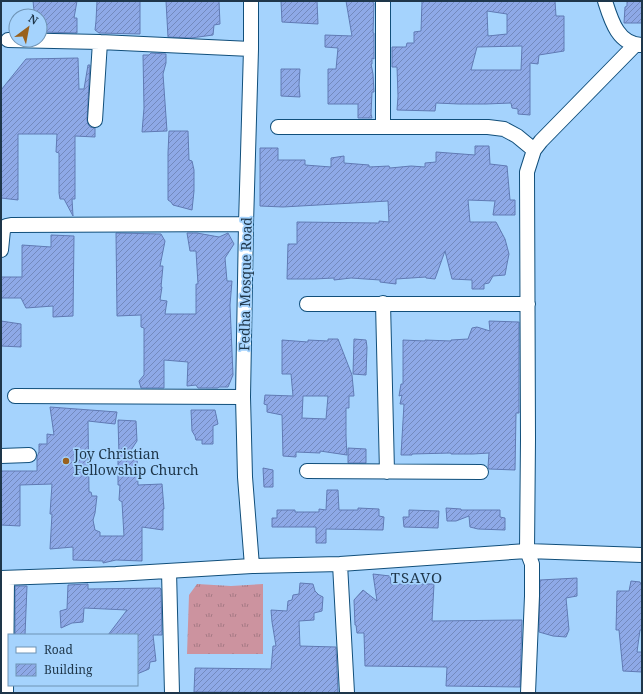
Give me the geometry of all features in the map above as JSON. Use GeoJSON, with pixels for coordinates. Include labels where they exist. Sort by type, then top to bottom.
{"type":"FeatureCollection","features":[{"type":"Feature","properties":{"kind":"street","name":"Fedha Mosque Road"},"geometry":{"type":"LineString","coordinates":[[251,1],[243,398],[245,477],[252,566]]}},
{"type":"Feature","properties":{"kind":"street"},"geometry":{"type":"LineString","coordinates":[[383,1],[383,126]]}},
{"type":"Feature","properties":{"kind":"street"},"geometry":{"type":"LineString","coordinates":[[528,693],[532,564],[527,551],[527,172],[534,150],[541,141],[639,45],[621,36],[612,22],[605,1]]}},
{"type":"Feature","properties":{"kind":"street"},"geometry":{"type":"LineString","coordinates":[[48,41],[251,48]]}},
{"type":"Feature","properties":{"kind":"street"},"geometry":{"type":"LineString","coordinates":[[95,120],[100,42]]}},
{"type":"Feature","properties":{"kind":"street"},"geometry":{"type":"LineString","coordinates":[[278,127],[488,127],[504,130],[517,136],[534,150]]}},
{"type":"Feature","properties":{"kind":"street"},"geometry":{"type":"LineString","coordinates":[[1,250],[3,230],[6,226],[11,225],[246,224]]}},
{"type":"Feature","properties":{"kind":"street"},"geometry":{"type":"LineString","coordinates":[[383,303],[387,472]]}},
{"type":"Feature","properties":{"kind":"street"},"geometry":{"type":"LineString","coordinates":[[307,304],[528,304]]}},
{"type":"Feature","properties":{"kind":"street"},"geometry":{"type":"LineString","coordinates":[[15,396],[243,398]]}},
{"type":"Feature","properties":{"kind":"street"},"geometry":{"type":"LineString","coordinates":[[1,456],[29,455]]}},
{"type":"Feature","properties":{"kind":"street"},"geometry":{"type":"LineString","coordinates":[[307,471],[481,472]]}},
{"type":"Feature","properties":{"kind":"street"},"geometry":{"type":"LineString","coordinates":[[6,693],[4,578],[116,574],[252,566],[340,564],[527,551],[642,555]]}},
{"type":"Feature","properties":{"kind":"street"},"geometry":{"type":"LineString","coordinates":[[340,564],[347,693]]}},
{"type":"Feature","properties":{"kind":"street"},"geometry":{"type":"LineString","coordinates":[[169,571],[172,693]]}},
{"type":"Feature","properties":{"kind":"green space"},"geometry":{"type":"Polygon","coordinates":[[[197,584],[231,586],[263,584],[263,654],[187,654],[189,595],[197,584]]]}},
{"type":"Feature","properties":{"kind":"building"},"geometry":{"type":"Polygon","coordinates":[[[33,1],[77,1],[74,18],[77,18],[77,33],[48,32],[48,8],[34,8],[33,1]]]}},
{"type":"Feature","properties":{"kind":"building"},"geometry":{"type":"Polygon","coordinates":[[[97,1],[140,1],[140,34],[99,33],[95,30],[97,1]]]}},
{"type":"Feature","properties":{"kind":"building"},"geometry":{"type":"Polygon","coordinates":[[[166,1],[219,1],[220,24],[214,25],[213,35],[191,38],[168,37],[166,1]]]}},
{"type":"Feature","properties":{"kind":"building"},"geometry":{"type":"Polygon","coordinates":[[[281,1],[317,1],[318,24],[282,22],[281,1]]]}},
{"type":"Feature","properties":{"kind":"building"},"geometry":{"type":"Polygon","coordinates":[[[346,1],[373,1],[374,3],[374,59],[372,58],[371,64],[374,92],[372,92],[372,118],[358,118],[358,104],[328,104],[328,69],[336,69],[338,48],[325,47],[325,35],[352,36],[346,1]]]}},
{"type":"Feature","properties":{"kind":"building"},"geometry":{"type":"Polygon","coordinates":[[[422,1],[555,1],[556,16],[564,16],[564,51],[539,55],[538,64],[530,63],[530,115],[518,114],[518,109],[512,108],[511,103],[436,103],[435,111],[397,110],[397,67],[392,67],[392,47],[406,47],[407,43],[414,43],[414,32],[421,31],[422,1]],[[487,11],[488,36],[507,34],[507,14],[487,11]],[[522,46],[477,47],[471,70],[521,70],[522,46]]]}},
{"type":"Feature","properties":{"kind":"building"},"geometry":{"type":"Polygon","coordinates":[[[627,1],[642,1],[642,23],[624,23],[627,1]]]}},
{"type":"Feature","properties":{"kind":"building"},"geometry":{"type":"Polygon","coordinates":[[[151,53],[166,54],[166,63],[163,74],[167,131],[142,132],[144,108],[143,55],[149,55],[151,53]]]}},
{"type":"Feature","properties":{"kind":"building"},"geometry":{"type":"Polygon","coordinates":[[[78,58],[79,89],[84,89],[88,65],[90,65],[87,120],[90,127],[95,128],[95,137],[75,136],[75,199],[72,199],[73,216],[64,199],[60,199],[59,153],[56,152],[57,134],[18,134],[18,200],[1,198],[1,90],[26,59],[78,58]]]}},
{"type":"Feature","properties":{"kind":"building"},"geometry":{"type":"Polygon","coordinates":[[[281,69],[300,69],[300,97],[281,96],[281,69]]]}},
{"type":"Feature","properties":{"kind":"building"},"geometry":{"type":"Polygon","coordinates":[[[169,131],[188,131],[189,160],[192,161],[194,170],[192,210],[173,205],[168,200],[169,131]]]}},
{"type":"Feature","properties":{"kind":"building"},"geometry":{"type":"Polygon","coordinates":[[[475,146],[489,146],[490,164],[507,166],[510,200],[515,200],[515,215],[493,215],[495,201],[468,200],[470,222],[496,222],[505,239],[509,254],[505,275],[493,276],[489,283],[484,284],[484,289],[472,289],[472,280],[452,279],[445,251],[435,279],[426,277],[396,279],[396,284],[380,282],[380,280],[351,278],[334,280],[334,278],[287,279],[288,244],[297,244],[297,222],[389,222],[388,201],[283,207],[260,206],[260,148],[278,148],[278,160],[305,160],[305,165],[331,167],[331,158],[344,156],[344,163],[369,165],[369,167],[389,166],[390,168],[411,166],[425,167],[425,163],[436,162],[436,152],[475,155],[475,146]]]}},
{"type":"Feature","properties":{"kind":"building"},"geometry":{"type":"Polygon","coordinates":[[[116,233],[161,234],[165,241],[160,266],[163,266],[160,300],[167,301],[165,314],[196,314],[196,284],[198,284],[196,251],[190,251],[187,233],[197,233],[219,237],[228,233],[234,244],[225,258],[227,281],[232,281],[230,305],[233,375],[228,387],[198,388],[196,385],[187,386],[188,362],[164,360],[164,388],[141,388],[139,381],[144,375],[144,328],[141,327],[141,315],[117,316],[116,233]]]}},
{"type":"Feature","properties":{"kind":"building"},"geometry":{"type":"Polygon","coordinates":[[[51,235],[74,236],[73,316],[53,317],[53,306],[26,308],[21,298],[1,298],[1,277],[22,277],[22,245],[51,247],[51,235]]]}},
{"type":"Feature","properties":{"kind":"building"},"geometry":{"type":"Polygon","coordinates":[[[1,321],[21,324],[21,347],[1,346],[1,321]]]}},
{"type":"Feature","properties":{"kind":"building"},"geometry":{"type":"Polygon","coordinates":[[[489,321],[519,322],[519,413],[516,413],[515,470],[489,469],[489,453],[401,455],[404,404],[400,404],[402,395],[399,396],[401,384],[403,384],[403,340],[451,341],[468,339],[472,328],[477,327],[490,331],[489,321]]]}},
{"type":"Feature","properties":{"kind":"building"},"geometry":{"type":"Polygon","coordinates":[[[328,339],[338,339],[352,375],[354,396],[349,396],[349,408],[346,408],[347,455],[320,451],[320,453],[296,452],[296,457],[283,456],[282,415],[267,412],[267,405],[264,404],[265,395],[293,396],[291,374],[282,374],[282,340],[308,342],[308,340],[328,341],[328,339]],[[303,396],[302,418],[326,419],[328,396],[303,396]]]}},
{"type":"Feature","properties":{"kind":"building"},"geometry":{"type":"Polygon","coordinates":[[[354,339],[366,340],[366,375],[353,374],[354,339]]]}},
{"type":"Feature","properties":{"kind":"building"},"geometry":{"type":"Polygon","coordinates":[[[50,407],[117,412],[115,424],[88,421],[89,492],[91,492],[92,496],[97,496],[93,520],[95,530],[100,532],[100,536],[124,536],[122,502],[119,500],[120,485],[118,485],[118,420],[136,421],[137,441],[127,456],[137,458],[138,485],[162,484],[164,509],[163,530],[142,527],[142,561],[116,560],[103,563],[103,561],[73,560],[73,547],[50,549],[52,484],[20,485],[20,526],[1,525],[1,471],[37,471],[39,444],[47,444],[47,434],[54,435],[50,407]]]}},
{"type":"Feature","properties":{"kind":"building"},"geometry":{"type":"Polygon","coordinates":[[[191,410],[215,410],[218,424],[213,426],[213,444],[202,444],[202,440],[196,440],[192,431],[191,410]]]}},
{"type":"Feature","properties":{"kind":"building"},"geometry":{"type":"Polygon","coordinates":[[[348,448],[366,449],[366,463],[348,463],[348,448]]]}},
{"type":"Feature","properties":{"kind":"building"},"geometry":{"type":"Polygon","coordinates":[[[263,468],[273,470],[273,487],[264,487],[263,468]]]}},
{"type":"Feature","properties":{"kind":"building"},"geometry":{"type":"Polygon","coordinates":[[[327,490],[338,490],[339,510],[358,510],[358,508],[379,509],[379,516],[384,517],[383,530],[326,529],[326,543],[316,543],[316,527],[272,527],[272,518],[277,518],[277,510],[319,512],[319,509],[326,510],[327,490]]]}},
{"type":"Feature","properties":{"kind":"building"},"geometry":{"type":"Polygon","coordinates":[[[446,508],[461,510],[500,510],[500,517],[505,518],[505,530],[478,529],[470,527],[469,516],[456,521],[447,521],[446,508]]]}},
{"type":"Feature","properties":{"kind":"building"},"geometry":{"type":"Polygon","coordinates":[[[409,510],[439,511],[438,528],[404,527],[403,517],[409,517],[409,510]]]}},
{"type":"Feature","properties":{"kind":"building"},"geometry":{"type":"Polygon","coordinates":[[[373,574],[390,576],[391,584],[434,584],[432,621],[522,620],[520,687],[446,686],[447,667],[365,666],[364,633],[357,633],[355,625],[354,600],[363,590],[377,601],[373,574]]]}},
{"type":"Feature","properties":{"kind":"building"},"geometry":{"type":"Polygon","coordinates":[[[577,578],[577,596],[566,598],[569,630],[566,637],[553,636],[539,632],[540,580],[577,578]]]}},
{"type":"Feature","properties":{"kind":"building"},"geometry":{"type":"Polygon","coordinates":[[[631,581],[640,582],[642,587],[642,630],[640,630],[637,652],[642,652],[642,672],[623,671],[619,630],[616,630],[617,591],[629,591],[631,581]]]}},
{"type":"Feature","properties":{"kind":"building"},"geometry":{"type":"Polygon","coordinates":[[[300,583],[313,584],[315,591],[323,597],[322,611],[314,613],[314,620],[299,621],[300,646],[336,647],[338,693],[194,692],[195,668],[271,669],[273,646],[276,646],[271,610],[287,611],[288,601],[292,600],[293,595],[299,594],[300,583]]]}},
{"type":"Feature","properties":{"kind":"building"},"geometry":{"type":"Polygon","coordinates":[[[88,584],[88,589],[161,589],[162,635],[153,635],[156,661],[150,662],[149,669],[138,674],[138,634],[109,634],[127,610],[84,608],[83,622],[72,623],[61,628],[60,611],[67,609],[68,585],[88,584]]]}},
{"type":"Feature","properties":{"kind":"building"},"geometry":{"type":"Polygon","coordinates":[[[15,586],[27,586],[25,634],[15,634],[15,586]]]}},
{"type":"Feature","properties":{"kind":"place","name":"Joy Christian Fellowship Church"},"geometry":{"type":"Point","coordinates":[66,461]}},
{"type":"Feature","properties":{"kind":"district","name":"TSAVO"},"geometry":{"type":"Point","coordinates":[417,577]}}]}
